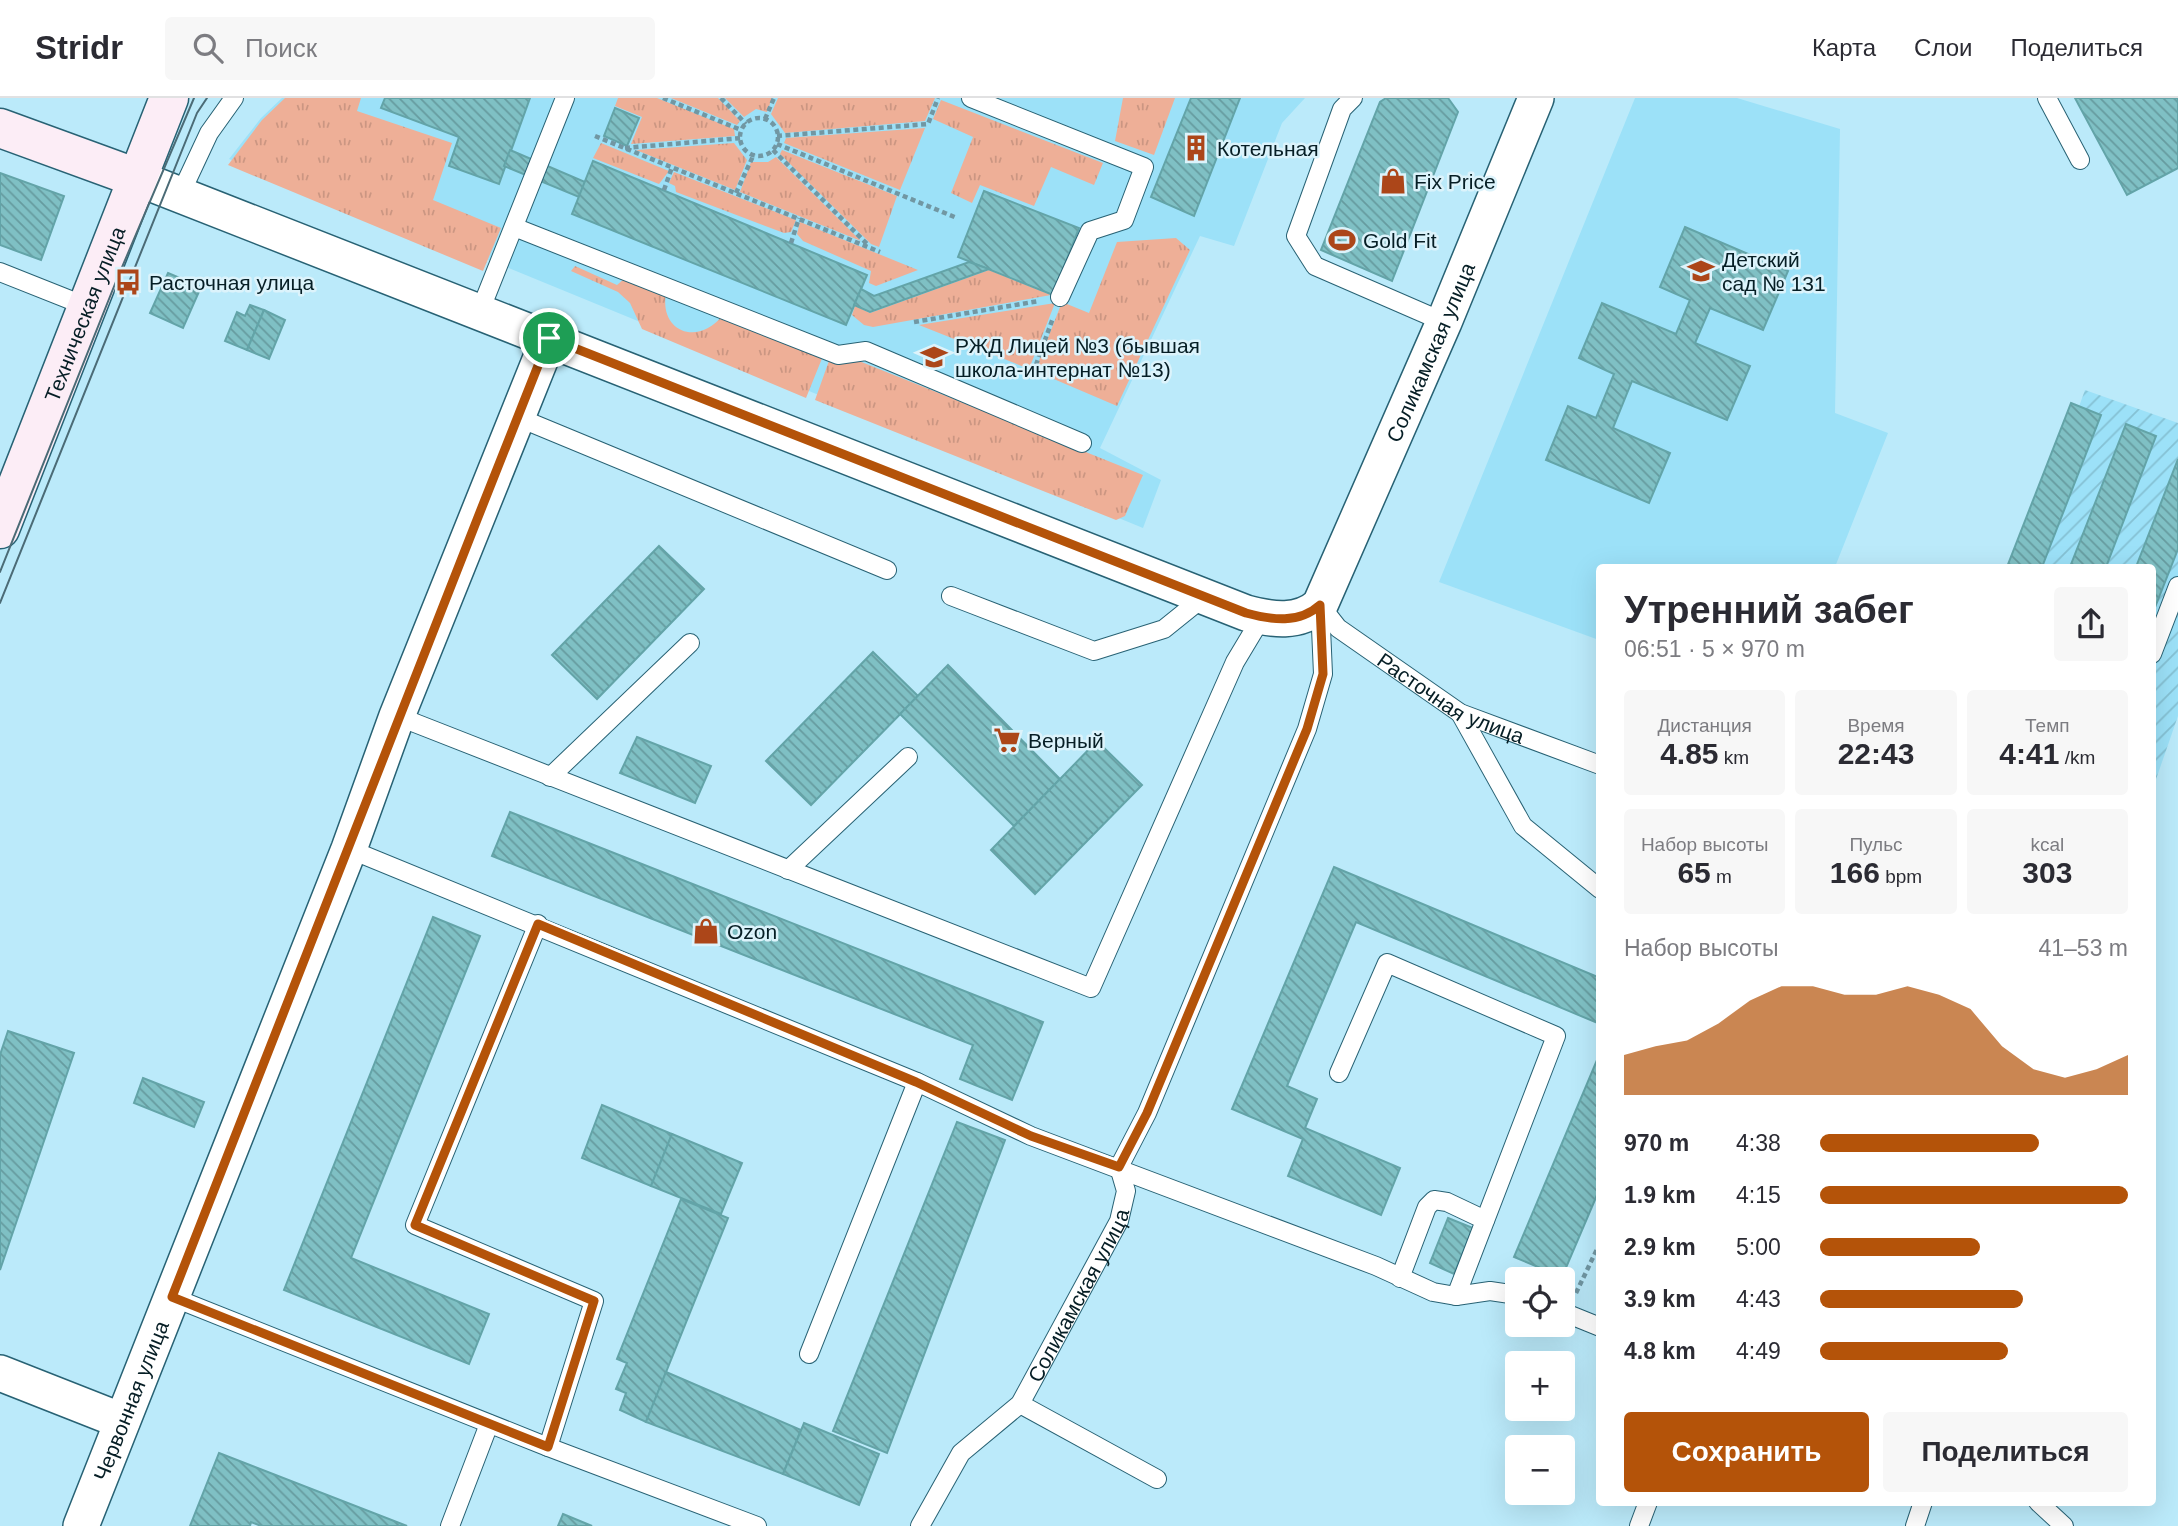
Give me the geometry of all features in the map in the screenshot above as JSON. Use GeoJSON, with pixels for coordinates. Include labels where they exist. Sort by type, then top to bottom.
{"type":"FeatureCollection","features":[{"type":"Feature","properties":{"kind":"street","name":"Техническая улица"},"geometry":{"type":"LineString","coordinates":[[0,529],[169,98]]}},
{"type":"Feature","properties":{"kind":"street","name":"Соликамская улица"},"geometry":{"type":"LineString","coordinates":[[1290,614],[1444,322],[1536,98]]}},
{"type":"Feature","properties":{"kind":"street","name":"Расточная улица"},"geometry":{"type":"LineString","coordinates":[[0,128],[480,311],[1205,596],[1290,614]]}},
{"type":"Feature","properties":{"kind":"street","name":"Червонная улица"},"geometry":{"type":"LineString","coordinates":[[81,1526],[349,849],[397,716],[549,338]]}},
{"type":"Feature","properties":{"kind":"street"},"geometry":{"type":"LineString","coordinates":[[0,1373],[122,1421]]}},
{"type":"Feature","properties":{"kind":"lane"},"geometry":{"type":"LineString","coordinates":[[180,195],[209,133],[234,98]]}},
{"type":"Feature","properties":{"kind":"lane"},"geometry":{"type":"LineString","coordinates":[[480,311],[565,98]]}},
{"type":"Feature","properties":{"kind":"lane"},"geometry":{"type":"LineString","coordinates":[[971,98],[1144,167],[1124,220],[1090,231],[1060,297]]}},
{"type":"Feature","properties":{"kind":"lane"},"geometry":{"type":"LineString","coordinates":[[1353,98],[1342,109],[1296,236],[1315,266],[1444,322]]}},
{"type":"Feature","properties":{"kind":"lane"},"geometry":{"type":"LineString","coordinates":[[2048,98],[2080,160]]}},
{"type":"Feature","properties":{"kind":"lane"},"geometry":{"type":"LineString","coordinates":[[514,228],[838,355],[866,351],[1082,443]]}},
{"type":"Feature","properties":{"kind":"lane"},"geometry":{"type":"LineString","coordinates":[[0,272],[89,307]]}},
{"type":"Feature","properties":{"kind":"lane"},"geometry":{"type":"LineString","coordinates":[[517,417],[887,570]]}},
{"type":"Feature","properties":{"kind":"lane"},"geometry":{"type":"LineString","coordinates":[[2156,644],[2178,586]]}},
{"type":"Feature","properties":{"kind":"lane"},"geometry":{"type":"LineString","coordinates":[[951,596],[1094,651],[1164,629],[1205,596]]}},
{"type":"Feature","properties":{"kind":"lane"},"geometry":{"type":"LineString","coordinates":[[397,716],[1091,988],[1235,662],[1290,614]]}},
{"type":"Feature","properties":{"kind":"lane","name":"Расточная улица"},"geometry":{"type":"LineString","coordinates":[[1290,614],[1338,628],[1460,713],[1596,764]]}},
{"type":"Feature","properties":{"kind":"lane","name":"Соликамская улица"},"geometry":{"type":"LineString","coordinates":[[920,1526],[961,1453],[1020,1404],[1071,1315],[1119,1221],[1126,1191],[1119,1167],[1147,1113],[1307,729],[1323,674],[1290,614]]}},
{"type":"Feature","properties":{"kind":"lane"},"geometry":{"type":"LineString","coordinates":[[550,777],[690,643]]}},
{"type":"Feature","properties":{"kind":"lane"},"geometry":{"type":"LineString","coordinates":[[1460,713],[1523,826],[1596,886]]}},
{"type":"Feature","properties":{"kind":"lane"},"geometry":{"type":"LineString","coordinates":[[788,870],[908,757]]}},
{"type":"Feature","properties":{"kind":"lane"},"geometry":{"type":"LineString","coordinates":[[349,849],[538,924],[916,1082],[1031,1136],[1376,1266],[1433,1292],[1456,1296],[1490,1291],[1505,1293]]}},
{"type":"Feature","properties":{"kind":"lane"},"geometry":{"type":"LineString","coordinates":[[538,924],[415,1225],[594,1301],[548,1447]]}},
{"type":"Feature","properties":{"kind":"lane"},"geometry":{"type":"LineString","coordinates":[[1339,1073],[1387,963],[1556,1035],[1456,1296]]}},
{"type":"Feature","properties":{"kind":"lane"},"geometry":{"type":"LineString","coordinates":[[809,1354],[916,1082]]}},
{"type":"Feature","properties":{"kind":"lane"},"geometry":{"type":"LineString","coordinates":[[1400,1278],[1427,1206],[1434,1200],[1447,1202],[1485,1220]]}},
{"type":"Feature","properties":{"kind":"lane"},"geometry":{"type":"LineString","coordinates":[[172,1297],[489,1424],[757,1526]]}},
{"type":"Feature","properties":{"kind":"lane"},"geometry":{"type":"LineString","coordinates":[[1575,1317],[1596,1325]]}},
{"type":"Feature","properties":{"kind":"lane"},"geometry":{"type":"LineString","coordinates":[[1020,1404],[1157,1479]]}},
{"type":"Feature","properties":{"kind":"lane"},"geometry":{"type":"LineString","coordinates":[[450,1526],[489,1424]]}},
{"type":"Feature","properties":{"kind":"lane"},"geometry":{"type":"LineString","coordinates":[[1639,1526],[1646,1506]]}},
{"type":"Feature","properties":{"kind":"lane"},"geometry":{"type":"LineString","coordinates":[[1915,1526],[1922,1506]]}},
{"type":"Feature","properties":{"kind":"lane"},"geometry":{"type":"LineString","coordinates":[[2042,1506],[2064,1526]]}},
{"type":"Feature","properties":{"kind":"path"},"geometry":{"type":"LineString","coordinates":[[663,98],[741,130]]}},
{"type":"Feature","properties":{"kind":"path"},"geometry":{"type":"LineString","coordinates":[[721,98],[746,124]]}},
{"type":"Feature","properties":{"kind":"path"},"geometry":{"type":"LineString","coordinates":[[765,119],[774,98]]}},
{"type":"Feature","properties":{"kind":"path"},"geometry":{"type":"LineString","coordinates":[[778,136],[928,124],[938,98]]}},
{"type":"Feature","properties":{"kind":"path"},"geometry":{"type":"LineString","coordinates":[[760,117],[770,121],[778,136],[775,147],[759,156],[748,152],[741,130],[746,124],[760,117]]}},
{"type":"Feature","properties":{"kind":"path"},"geometry":{"type":"LineString","coordinates":[[595,136],[880,252]]}},
{"type":"Feature","properties":{"kind":"path"},"geometry":{"type":"LineString","coordinates":[[624,148],[742,138]]}},
{"type":"Feature","properties":{"kind":"path"},"geometry":{"type":"LineString","coordinates":[[775,147],[957,218]]}},
{"type":"Feature","properties":{"kind":"path"},"geometry":{"type":"LineString","coordinates":[[775,147],[870,247]]}},
{"type":"Feature","properties":{"kind":"path"},"geometry":{"type":"LineString","coordinates":[[736,193],[754,154]]}},
{"type":"Feature","properties":{"kind":"path"},"geometry":{"type":"LineString","coordinates":[[664,190],[672,167]]}},
{"type":"Feature","properties":{"kind":"path"},"geometry":{"type":"LineString","coordinates":[[791,243],[799,218]]}},
{"type":"Feature","properties":{"kind":"path"},"geometry":{"type":"LineString","coordinates":[[914,322],[1060,297],[1033,373]]}},
{"type":"Feature","properties":{"kind":"path"},"geometry":{"type":"LineString","coordinates":[[1575,1291],[1596,1251]]}},
{"type":"Feature","properties":{"kind":"shaded area","name":"РЖД Лицей №3 (бывшая школа-интернат №13)"},"geometry":{"type":"Polygon","coordinates":[[[282,98],[1305,98],[1282,123],[1234,246],[1200,236],[1100,448],[1161,480],[1143,528],[499,264],[229,159],[261,118],[282,98]]]}},
{"type":"Feature","properties":{"kind":"shaded area","name":"Детский сад № 131"},"geometry":{"type":"Polygon","coordinates":[[[1635,98],[1737,98],[1840,129],[1835,413],[1888,433],[1836,564],[1596,564],[1596,639],[1439,582],[1635,98]]]}},
{"type":"Feature","properties":{"kind":"shaded area"},"geometry":{"type":"Polygon","coordinates":[[[2085,390],[2178,423],[2178,716],[2156,779],[2156,564],[2022,564],[2085,390]]]}},
{"type":"Feature","properties":{"kind":"green space"},"geometry":{"type":"Polygon","coordinates":[[[285,98],[361,98],[357,111],[452,143],[433,200],[501,228],[483,271],[228,165],[262,120],[285,98]]]}},
{"type":"Feature","properties":{"kind":"green space"},"geometry":{"type":"Polygon","coordinates":[[[618,98],[657,98],[734,129],[735,136],[631,144],[642,117],[615,106],[618,98]]]}},
{"type":"Feature","properties":{"kind":"green space"},"geometry":{"type":"Polygon","coordinates":[[[671,98],[718,98],[740,121],[737,125],[671,98]]]}},
{"type":"Feature","properties":{"kind":"green space"},"geometry":{"type":"Polygon","coordinates":[[[725,98],[772,98],[767,112],[756,109],[744,117],[725,98]]]}},
{"type":"Feature","properties":{"kind":"green space"},"geometry":{"type":"Polygon","coordinates":[[[778,98],[935,98],[925,121],[785,133],[771,114],[778,98]]]}},
{"type":"Feature","properties":{"kind":"green space"},"geometry":{"type":"Polygon","coordinates":[[[1123,98],[1175,98],[1154,155],[1115,141],[1123,98]]]}},
{"type":"Feature","properties":{"kind":"green space"},"geometry":{"type":"Polygon","coordinates":[[[941,100],[1103,163],[1094,185],[1051,167],[1034,206],[980,185],[972,203],[951,193],[973,137],[933,119],[941,100]]]}},
{"type":"Feature","properties":{"kind":"green space"},"geometry":{"type":"Polygon","coordinates":[[[925,128],[900,190],[784,143],[786,138],[925,128]]]}},
{"type":"Feature","properties":{"kind":"green space"},"geometry":{"type":"Polygon","coordinates":[[[601,143],[669,171],[659,184],[593,158],[601,143]]]}},
{"type":"Feature","properties":{"kind":"green space"},"geometry":{"type":"Polygon","coordinates":[[[734,143],[747,160],[735,190],[636,150],[734,143]]]}},
{"type":"Feature","properties":{"kind":"green space"},"geometry":{"type":"Polygon","coordinates":[[[782,150],[897,196],[879,247],[871,244],[780,154],[782,150]]]}},
{"type":"Feature","properties":{"kind":"green space"},"geometry":{"type":"Polygon","coordinates":[[[776,157],[861,241],[740,192],[751,162],[768,162],[776,157]]]}},
{"type":"Feature","properties":{"kind":"green space"},"geometry":{"type":"Polygon","coordinates":[[[674,172],[796,220],[791,232],[784,233],[676,192],[675,186],[669,183],[674,172]]]}},
{"type":"Feature","properties":{"kind":"green space"},"geometry":{"type":"Polygon","coordinates":[[[800,222],[918,270],[876,286],[869,283],[871,271],[803,241],[797,234],[800,222]]]}},
{"type":"Feature","properties":{"kind":"green space"},"geometry":{"type":"Polygon","coordinates":[[[1176,238],[1190,250],[1117,406],[1035,371],[1062,302],[1089,313],[1117,242],[1176,238]]]}},
{"type":"Feature","properties":{"kind":"green space"},"geometry":{"type":"Polygon","coordinates":[[[575,266],[617,285],[625,278],[666,293],[668,317],[682,330],[702,331],[722,316],[823,356],[806,398],[642,329],[630,303],[618,292],[571,271],[575,266]]]}},
{"type":"Feature","properties":{"kind":"green space"},"geometry":{"type":"Polygon","coordinates":[[[989,270],[1051,295],[873,327],[864,325],[852,315],[855,306],[870,313],[989,270]]]}},
{"type":"Feature","properties":{"kind":"green space"},"geometry":{"type":"Polygon","coordinates":[[[1055,303],[1029,369],[919,325],[1055,303]]]}},
{"type":"Feature","properties":{"kind":"green space"},"geometry":{"type":"Polygon","coordinates":[[[830,358],[850,363],[859,361],[1143,475],[1125,516],[1116,520],[815,400],[830,358]]]}},
{"type":"Feature","properties":{"kind":"building"},"geometry":{"type":"Polygon","coordinates":[[[385,98],[530,98],[499,184],[449,166],[459,137],[381,108],[385,98]]]}},
{"type":"Feature","properties":{"kind":"building","name":"Котельная"},"geometry":{"type":"Polygon","coordinates":[[[1191,98],[1240,98],[1194,216],[1151,197],[1191,98]]]}},
{"type":"Feature","properties":{"kind":"building"},"geometry":{"type":"Polygon","coordinates":[[[1386,98],[1448,98],[1458,112],[1392,281],[1321,250],[1380,102],[1386,98]]]}},
{"type":"Feature","properties":{"kind":"building"},"geometry":{"type":"Polygon","coordinates":[[[2075,98],[2178,98],[2178,168],[2127,195],[2075,98]]]}},
{"type":"Feature","properties":{"kind":"building"},"geometry":{"type":"Polygon","coordinates":[[[615,108],[639,118],[627,146],[604,136],[615,108]]]}},
{"type":"Feature","properties":{"kind":"building"},"geometry":{"type":"Polygon","coordinates":[[[510,150],[585,182],[579,197],[504,166],[510,150]]]}},
{"type":"Feature","properties":{"kind":"building"},"geometry":{"type":"Polygon","coordinates":[[[593,161],[867,275],[846,325],[572,214],[593,161]]]}},
{"type":"Feature","properties":{"kind":"building"},"geometry":{"type":"Polygon","coordinates":[[[0,173],[64,196],[41,260],[0,245],[0,173]]]}},
{"type":"Feature","properties":{"kind":"building"},"geometry":{"type":"Polygon","coordinates":[[[984,191],[1079,228],[1053,295],[958,257],[984,191]]]}},
{"type":"Feature","properties":{"kind":"building"},"geometry":{"type":"Polygon","coordinates":[[[1685,227],[1788,271],[1763,330],[1710,308],[1695,343],[1750,366],[1727,420],[1632,381],[1613,428],[1670,453],[1649,503],[1546,460],[1568,406],[1596,418],[1614,374],[1579,358],[1602,303],[1676,334],[1690,300],[1660,287],[1685,227]]]}},
{"type":"Feature","properties":{"kind":"building"},"geometry":{"type":"Polygon","coordinates":[[[969,262],[989,269],[870,312],[854,305],[861,289],[874,296],[969,262]]]}},
{"type":"Feature","properties":{"kind":"building"},"geometry":{"type":"Polygon","coordinates":[[[168,273],[201,287],[183,328],[150,313],[168,273]]]}},
{"type":"Feature","properties":{"kind":"building"},"geometry":{"type":"Polygon","coordinates":[[[250,305],[264,310],[247,350],[225,341],[237,312],[245,316],[250,305]]]}},
{"type":"Feature","properties":{"kind":"building"},"geometry":{"type":"Polygon","coordinates":[[[264,310],[285,320],[269,359],[247,350],[264,310]]]}},
{"type":"Feature","properties":{"kind":"building"},"geometry":{"type":"Polygon","coordinates":[[[2071,403],[2101,415],[2043,564],[2008,564],[2071,403]]]}},
{"type":"Feature","properties":{"kind":"building"},"geometry":{"type":"Polygon","coordinates":[[[2126,424],[2156,436],[2107,564],[2071,564],[2126,424]]]}},
{"type":"Feature","properties":{"kind":"building"},"geometry":{"type":"Polygon","coordinates":[[[2178,459],[2178,549],[2156,605],[2156,564],[2137,564],[2178,459]]]}},
{"type":"Feature","properties":{"kind":"building"},"geometry":{"type":"Polygon","coordinates":[[[659,546],[704,589],[597,699],[552,655],[659,546]]]}},
{"type":"Feature","properties":{"kind":"building"},"geometry":{"type":"Polygon","coordinates":[[[873,652],[918,696],[811,805],[766,761],[873,652]]]}},
{"type":"Feature","properties":{"kind":"building"},"geometry":{"type":"Polygon","coordinates":[[[948,665],[1060,779],[1014,826],[900,714],[948,665]]]}},
{"type":"Feature","properties":{"kind":"building"},"geometry":{"type":"Polygon","coordinates":[[[637,737],[711,766],[695,803],[620,773],[637,737]]]}},
{"type":"Feature","properties":{"kind":"building"},"geometry":{"type":"Polygon","coordinates":[[[1097,741],[1142,785],[1035,894],[991,850],[1097,741]]]}},
{"type":"Feature","properties":{"kind":"building"},"geometry":{"type":"Polygon","coordinates":[[[510,812],[1043,1022],[1012,1100],[960,1079],[973,1045],[492,856],[510,812]]]}},
{"type":"Feature","properties":{"kind":"building"},"geometry":{"type":"Polygon","coordinates":[[[1334,867],[1596,976],[1596,1022],[1356,922],[1287,1086],[1317,1099],[1305,1128],[1400,1168],[1381,1215],[1288,1176],[1303,1139],[1232,1109],[1334,867]]]}},
{"type":"Feature","properties":{"kind":"building"},"geometry":{"type":"Polygon","coordinates":[[[433,917],[480,936],[351,1258],[489,1314],[469,1364],[284,1290],[433,917]]]}},
{"type":"Feature","properties":{"kind":"building"},"geometry":{"type":"Polygon","coordinates":[[[8,1031],[74,1053],[0,1270],[0,1055],[8,1031]]]}},
{"type":"Feature","properties":{"kind":"building"},"geometry":{"type":"Polygon","coordinates":[[[1596,1062],[1596,1197],[1566,1267],[1538,1267],[1514,1257],[1596,1062]]]}},
{"type":"Feature","properties":{"kind":"building"},"geometry":{"type":"Polygon","coordinates":[[[143,1078],[204,1102],[194,1127],[134,1103],[143,1078]]]}},
{"type":"Feature","properties":{"kind":"building"},"geometry":{"type":"Polygon","coordinates":[[[602,1105],[672,1134],[651,1186],[582,1158],[602,1105]]]}},
{"type":"Feature","properties":{"kind":"building"},"geometry":{"type":"Polygon","coordinates":[[[957,1122],[1005,1140],[887,1453],[833,1431],[957,1122]]]}},
{"type":"Feature","properties":{"kind":"building"},"geometry":{"type":"Polygon","coordinates":[[[672,1134],[742,1163],[721,1214],[651,1186],[672,1134]]]}},
{"type":"Feature","properties":{"kind":"building"},"geometry":{"type":"Polygon","coordinates":[[[681,1199],[728,1218],[646,1422],[620,1410],[626,1393],[616,1389],[627,1363],[617,1359],[681,1199]]]}},
{"type":"Feature","properties":{"kind":"building"},"geometry":{"type":"Polygon","coordinates":[[[1448,1218],[1473,1228],[1454,1274],[1430,1263],[1448,1218]]]}},
{"type":"Feature","properties":{"kind":"building"},"geometry":{"type":"Polygon","coordinates":[[[666,1372],[801,1430],[783,1474],[646,1422],[666,1372]]]}},
{"type":"Feature","properties":{"kind":"building"},"geometry":{"type":"Polygon","coordinates":[[[804,1423],[879,1454],[859,1505],[783,1474],[804,1423]]]}},
{"type":"Feature","properties":{"kind":"building"},"geometry":{"type":"Polygon","coordinates":[[[219,1453],[407,1526],[261,1526],[251,1522],[250,1526],[190,1526],[219,1453]]]}},
{"type":"Feature","properties":{"kind":"building"},"geometry":{"type":"Polygon","coordinates":[[[563,1514],[592,1526],[558,1526],[563,1514]]]}},
{"type":"Feature","properties":{"kind":"tram line"},"geometry":{"type":"LineString","coordinates":[[0,572],[117,279],[194,98]]}},
{"type":"Feature","properties":{"kind":"tram line"},"geometry":{"type":"LineString","coordinates":[[0,603],[197,113],[207,98]]}},
{"type":"Feature","properties":{"kind":"place","name":"Котельная"},"geometry":{"type":"Point","coordinates":[1196,148]}},
{"type":"Feature","properties":{"kind":"place","name":"Fix Price"},"geometry":{"type":"Point","coordinates":[1393,181]}},
{"type":"Feature","properties":{"kind":"place","name":"Gold Fit"},"geometry":{"type":"Point","coordinates":[1342,240]}},
{"type":"Feature","properties":{"kind":"place","name":"Детский сад № 131"},"geometry":{"type":"Point","coordinates":[1701,271]}},
{"type":"Feature","properties":{"kind":"place","name":"Расточная улица"},"geometry":{"type":"Point","coordinates":[128,282]}},
{"type":"Feature","properties":{"kind":"place","name":"РЖД Лицей №3 (бывшая школа-интернат №13)"},"geometry":{"type":"Point","coordinates":[934,357]}},
{"type":"Feature","properties":{"kind":"place","name":"Верный"},"geometry":{"type":"Point","coordinates":[1007,740]}},
{"type":"Feature","properties":{"kind":"place","name":"Ozon"},"geometry":{"type":"Point","coordinates":[706,931]}},
{"type":"Feature","properties":{"kind":"route"},"geometry":{"type":"LineString","coordinates":[[549,338],[1246,613],[1289,620],[1309,615],[1320,605],[1323,674],[1307,729],[1147,1113],[1119,1167],[1031,1136],[916,1082],[538,924],[415,1225],[594,1301],[548,1447],[172,1297],[349,849],[397,716],[549,338]]}}]}
